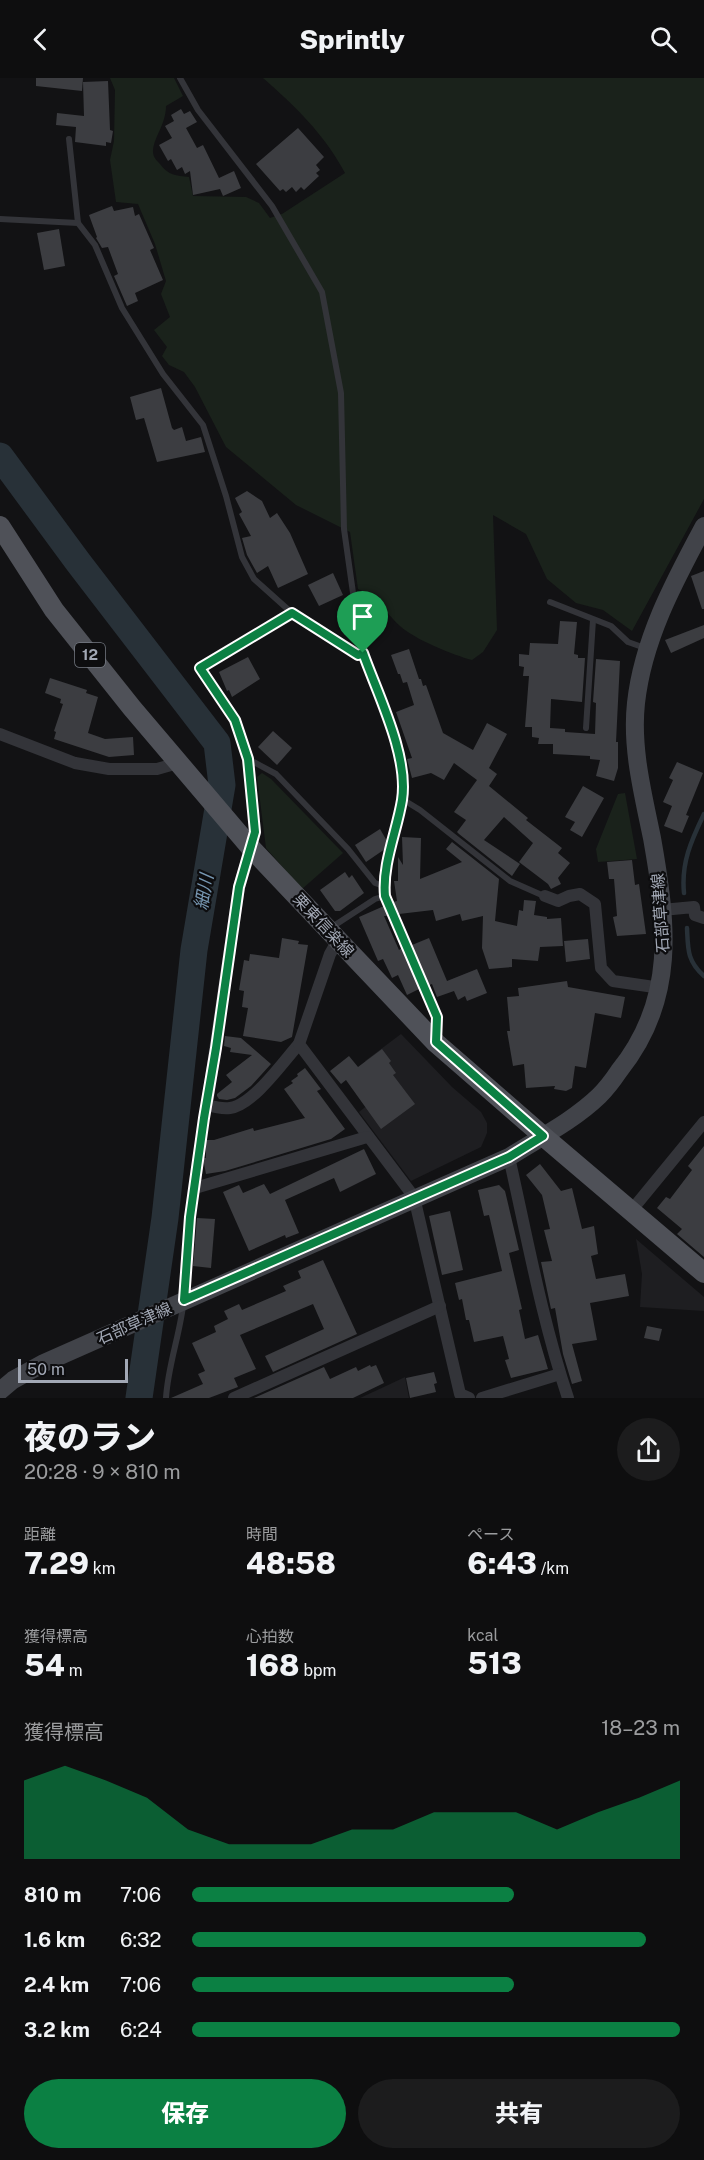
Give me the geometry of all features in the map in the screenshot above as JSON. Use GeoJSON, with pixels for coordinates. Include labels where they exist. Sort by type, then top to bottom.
{"type":"FeatureCollection","features":[{"type":"Feature","properties":{"kind":"main road","name":"栗東信楽線"},"geometry":{"type":"LineString","coordinates":[[0,526],[54,610],[132,708],[247,842],[333,935],[436,1042],[704,1273]]}},
{"type":"Feature","properties":{"kind":"main road","name":"石部草津線"},"geometry":{"type":"LineString","coordinates":[[0,1391],[13,1380],[45,1363],[414,1197],[509,1157],[600,1095],[630,1058],[648,1025],[660,988],[664,941],[661,889],[640,775],[635,724],[636,703],[654,626],[704,526]]}},
{"type":"Feature","properties":{"kind":"street"},"geometry":{"type":"LineString","coordinates":[[0,734],[75,763],[109,768],[184,770]]}},
{"type":"Feature","properties":{"kind":"street"},"geometry":{"type":"LineString","coordinates":[[247,842],[207,1105],[216,1108],[231,1108],[251,1098],[299,1044],[330,954],[333,935]]}},
{"type":"Feature","properties":{"kind":"street"},"geometry":{"type":"LineString","coordinates":[[545,897],[558,901],[580,894],[595,904],[601,968],[613,981],[660,988]]}},
{"type":"Feature","properties":{"kind":"street"},"geometry":{"type":"LineString","coordinates":[[662,910],[694,907],[695,915],[704,918]]}},
{"type":"Feature","properties":{"kind":"street"},"geometry":{"type":"LineString","coordinates":[[299,1044],[414,1197],[460,1394],[469,1398]]}},
{"type":"Feature","properties":{"kind":"street"},"geometry":{"type":"LineString","coordinates":[[631,1211],[704,1122]]}},
{"type":"Feature","properties":{"kind":"street"},"geometry":{"type":"LineString","coordinates":[[195,1188],[367,1137]]}},
{"type":"Feature","properties":{"kind":"street"},"geometry":{"type":"LineString","coordinates":[[509,1157],[560,1374],[568,1398]]}},
{"type":"Feature","properties":{"kind":"street"},"geometry":{"type":"LineString","coordinates":[[234,1398],[440,1306]]}},
{"type":"Feature","properties":{"kind":"street"},"geometry":{"type":"LineString","coordinates":[[482,1398],[560,1374]]}},
{"type":"Feature","properties":{"kind":"lane"},"geometry":{"type":"LineString","coordinates":[[180,78],[198,110],[272,206],[322,292],[341,393],[344,529],[363,653],[401,756],[402,799],[384,886],[385,896],[437,1017],[436,1042]]}},
{"type":"Feature","properties":{"kind":"lane"},"geometry":{"type":"LineString","coordinates":[[69,139],[78,223],[95,245],[122,308],[163,374],[203,425],[226,496],[242,557],[254,579],[292,613],[358,655],[363,653]]}},
{"type":"Feature","properties":{"kind":"lane"},"geometry":{"type":"LineString","coordinates":[[0,219],[78,223]]}},
{"type":"Feature","properties":{"kind":"lane"},"geometry":{"type":"LineString","coordinates":[[550,602],[611,626],[628,642],[648,649]]}},
{"type":"Feature","properties":{"kind":"lane"},"geometry":{"type":"LineString","coordinates":[[247,842],[255,832],[248,759],[235,720],[200,668],[292,613]]}},
{"type":"Feature","properties":{"kind":"lane"},"geometry":{"type":"LineString","coordinates":[[586,728],[593,620]]}},
{"type":"Feature","properties":{"kind":"lane"},"geometry":{"type":"LineString","coordinates":[[248,759],[276,774],[348,849],[375,883],[384,886]]}},
{"type":"Feature","properties":{"kind":"lane"},"geometry":{"type":"LineString","coordinates":[[402,799],[420,810],[510,881],[545,897]]}},
{"type":"Feature","properties":{"kind":"lane"},"geometry":{"type":"LineString","coordinates":[[333,935],[375,899],[385,896]]}},
{"type":"Feature","properties":{"kind":"lane"},"geometry":{"type":"LineString","coordinates":[[166,1398],[167,1377],[181,1302],[190,1217],[207,1105]]}},
{"type":"Feature","properties":{"kind":"shaded area"},"geometry":{"type":"Polygon","coordinates":[[[110,78],[174,78],[183,96],[166,106],[164,119],[155,142],[153,154],[155,159],[169,173],[189,177],[193,196],[246,197],[259,203],[270,218],[282,214],[345,173],[328,146],[308,122],[263,78],[704,78],[704,499],[632,631],[603,610],[576,603],[547,579],[526,534],[493,515],[497,630],[483,652],[472,660],[414,636],[400,626],[376,601],[358,589],[350,532],[296,505],[226,447],[195,387],[184,372],[169,365],[162,356],[167,347],[154,330],[170,317],[161,294],[166,281],[155,244],[138,204],[116,202],[110,160],[114,141],[115,90],[110,78]]]}},
{"type":"Feature","properties":{"kind":"shaded area"},"geometry":{"type":"Polygon","coordinates":[[[262,773],[271,779],[343,853],[302,889],[266,848],[257,777],[262,773]]]}},
{"type":"Feature","properties":{"kind":"shaded area"},"geometry":{"type":"Polygon","coordinates":[[[625,793],[637,859],[598,862],[596,849],[618,794],[625,793]]]}},
{"type":"Feature","properties":{"kind":"shaded area"},"geometry":{"type":"Polygon","coordinates":[[[401,1034],[452,1087],[481,1112],[487,1123],[487,1133],[481,1147],[411,1181],[359,1112],[388,1089],[365,1061],[401,1034]]]}},
{"type":"Feature","properties":{"kind":"shaded area"},"geometry":{"type":"Polygon","coordinates":[[[636,1239],[704,1297],[704,1311],[640,1307],[642,1274],[636,1239]]]}},
{"type":"Feature","properties":{"kind":"shaded area"},"geometry":{"type":"Polygon","coordinates":[[[405,1377],[409,1398],[360,1398],[386,1386],[405,1377]]]}},
{"type":"Feature","properties":{"kind":"building"},"geometry":{"type":"Polygon","coordinates":[[[36,78],[83,78],[82,91],[36,86],[36,78]]]}},
{"type":"Feature","properties":{"kind":"building"},"geometry":{"type":"Polygon","coordinates":[[[108,81],[110,130],[113,131],[111,143],[106,142],[106,146],[75,142],[76,127],[56,125],[57,113],[84,116],[83,82],[108,81]]]}},
{"type":"Feature","properties":{"kind":"building"},"geometry":{"type":"Polygon","coordinates":[[[181,109],[184,114],[190,111],[197,122],[186,128],[197,148],[203,145],[219,178],[234,171],[241,188],[223,196],[220,189],[193,195],[190,171],[185,174],[182,167],[177,170],[171,159],[168,161],[159,145],[172,138],[165,126],[174,121],[171,115],[181,109]]]}},
{"type":"Feature","properties":{"kind":"building"},"geometry":{"type":"Polygon","coordinates":[[[298,128],[324,157],[316,165],[320,170],[316,173],[319,176],[304,190],[301,187],[296,192],[292,187],[286,192],[283,189],[280,191],[256,164],[298,128]]]}},
{"type":"Feature","properties":{"kind":"building"},"geometry":{"type":"Polygon","coordinates":[[[112,206],[114,211],[133,207],[135,216],[139,214],[154,248],[150,250],[163,280],[135,293],[138,301],[127,306],[114,276],[118,274],[108,247],[102,248],[96,238],[89,215],[112,206]]]}},
{"type":"Feature","properties":{"kind":"building"},"geometry":{"type":"Polygon","coordinates":[[[59,229],[65,266],[44,270],[37,233],[59,229]]]}},
{"type":"Feature","properties":{"kind":"building"},"geometry":{"type":"Polygon","coordinates":[[[161,388],[172,428],[174,430],[182,427],[186,441],[201,437],[205,452],[157,462],[144,418],[136,420],[130,397],[161,388]]]}},
{"type":"Feature","properties":{"kind":"building"},"geometry":{"type":"Polygon","coordinates":[[[247,491],[262,501],[270,518],[277,513],[290,533],[308,574],[278,588],[268,566],[257,573],[247,555],[242,538],[251,536],[239,514],[242,512],[235,498],[247,491]]]}},
{"type":"Feature","properties":{"kind":"building"},"geometry":{"type":"Polygon","coordinates":[[[704,571],[704,609],[702,609],[691,576],[704,571]]]}},
{"type":"Feature","properties":{"kind":"building"},"geometry":{"type":"Polygon","coordinates":[[[333,573],[343,595],[319,606],[308,585],[333,573]]]}},
{"type":"Feature","properties":{"kind":"building"},"geometry":{"type":"Polygon","coordinates":[[[560,621],[577,622],[574,654],[578,655],[578,658],[585,658],[582,702],[551,699],[550,728],[565,729],[565,732],[595,734],[596,703],[593,702],[596,659],[620,661],[616,742],[618,742],[618,768],[614,781],[596,776],[600,760],[590,759],[590,756],[553,754],[553,744],[538,744],[539,738],[532,737],[532,727],[525,727],[529,676],[523,676],[524,667],[519,666],[519,654],[529,655],[530,643],[558,644],[560,621]]]}},
{"type":"Feature","properties":{"kind":"building"},"geometry":{"type":"Polygon","coordinates":[[[704,625],[704,638],[671,653],[665,640],[704,625]]]}},
{"type":"Feature","properties":{"kind":"building"},"geometry":{"type":"Polygon","coordinates":[[[409,649],[419,679],[423,686],[426,685],[443,733],[473,750],[487,723],[507,734],[489,768],[497,774],[489,786],[528,818],[526,820],[562,848],[558,853],[570,863],[558,878],[561,884],[551,889],[548,884],[519,862],[533,843],[504,817],[484,840],[520,864],[512,876],[457,832],[466,820],[454,812],[477,780],[454,763],[444,780],[431,773],[412,778],[407,759],[412,758],[396,712],[414,705],[407,682],[403,683],[391,655],[409,649]]]}},
{"type":"Feature","properties":{"kind":"building"},"geometry":{"type":"Polygon","coordinates":[[[248,657],[260,679],[232,697],[219,672],[248,657]]]}},
{"type":"Feature","properties":{"kind":"building"},"geometry":{"type":"Polygon","coordinates":[[[50,678],[87,690],[86,693],[98,697],[88,733],[105,739],[133,737],[134,755],[109,757],[54,739],[56,732],[54,731],[63,704],[60,703],[61,699],[45,693],[50,678]]]}},
{"type":"Feature","properties":{"kind":"building"},"geometry":{"type":"Polygon","coordinates":[[[273,731],[292,748],[277,765],[258,747],[273,731]]]}},
{"type":"Feature","properties":{"kind":"building"},"geometry":{"type":"Polygon","coordinates":[[[677,762],[703,773],[686,815],[689,816],[682,833],[664,826],[672,806],[663,802],[673,780],[669,778],[677,762]]]}},
{"type":"Feature","properties":{"kind":"building"},"geometry":{"type":"Polygon","coordinates":[[[583,786],[604,798],[582,837],[570,830],[575,822],[565,817],[583,786]]]}},
{"type":"Feature","properties":{"kind":"building"},"geometry":{"type":"Polygon","coordinates":[[[380,829],[387,841],[385,849],[366,862],[355,845],[380,829]]]}},
{"type":"Feature","properties":{"kind":"building"},"geometry":{"type":"Polygon","coordinates":[[[402,837],[421,838],[420,879],[462,862],[446,849],[452,842],[499,879],[495,921],[517,926],[519,910],[523,911],[524,900],[536,901],[534,915],[547,917],[547,919],[561,918],[563,946],[540,947],[538,961],[512,959],[512,967],[489,969],[482,948],[483,916],[462,921],[460,914],[436,921],[433,910],[399,914],[393,902],[397,901],[394,881],[398,881],[398,857],[403,865],[402,837]]]}},
{"type":"Feature","properties":{"kind":"building"},"geometry":{"type":"Polygon","coordinates":[[[632,860],[635,885],[639,884],[646,934],[617,936],[613,917],[617,916],[614,879],[609,879],[607,862],[632,860]]]}},
{"type":"Feature","properties":{"kind":"building"},"geometry":{"type":"Polygon","coordinates":[[[345,872],[349,878],[352,875],[364,893],[340,911],[335,911],[320,890],[345,872]]]}},
{"type":"Feature","properties":{"kind":"building"},"geometry":{"type":"Polygon","coordinates":[[[384,906],[388,916],[384,916],[399,950],[402,948],[419,989],[407,995],[398,975],[392,978],[383,959],[378,961],[359,917],[384,906]]]}},
{"type":"Feature","properties":{"kind":"building"},"geometry":{"type":"Polygon","coordinates":[[[282,938],[308,945],[292,1037],[281,1042],[243,1036],[248,1008],[242,1007],[244,991],[239,990],[244,960],[249,961],[250,954],[279,958],[282,938]]]}},
{"type":"Feature","properties":{"kind":"building"},"geometry":{"type":"Polygon","coordinates":[[[429,938],[447,981],[477,969],[487,993],[467,1001],[465,996],[458,1000],[454,991],[437,997],[432,984],[429,985],[412,945],[429,938]]]}},
{"type":"Feature","properties":{"kind":"building"},"geometry":{"type":"Polygon","coordinates":[[[588,939],[590,959],[566,962],[564,941],[588,939]]]}},
{"type":"Feature","properties":{"kind":"building"},"geometry":{"type":"Polygon","coordinates":[[[567,981],[568,987],[625,997],[621,1018],[595,1013],[586,1068],[575,1066],[572,1088],[566,1091],[554,1089],[555,1086],[526,1088],[524,1064],[513,1066],[507,1031],[510,1031],[507,997],[519,996],[518,988],[567,981]]]}},
{"type":"Feature","properties":{"kind":"building"},"geometry":{"type":"Polygon","coordinates":[[[225,1036],[241,1038],[271,1064],[251,1086],[235,1098],[227,1100],[219,1099],[217,1096],[232,1082],[226,1075],[252,1055],[230,1052],[231,1048],[224,1046],[225,1036]]]}},
{"type":"Feature","properties":{"kind":"building"},"geometry":{"type":"Polygon","coordinates":[[[382,1049],[391,1061],[389,1063],[396,1073],[393,1075],[415,1104],[381,1129],[346,1080],[341,1084],[330,1071],[349,1056],[358,1067],[382,1049]]]}},
{"type":"Feature","properties":{"kind":"building"},"geometry":{"type":"Polygon","coordinates":[[[305,1068],[321,1089],[317,1091],[345,1129],[331,1139],[225,1171],[206,1174],[203,1158],[206,1158],[206,1140],[305,1118],[284,1089],[293,1083],[291,1081],[305,1068]]]}},
{"type":"Feature","properties":{"kind":"building"},"geometry":{"type":"Polygon","coordinates":[[[704,1146],[704,1257],[677,1234],[682,1229],[657,1208],[666,1197],[670,1199],[692,1170],[688,1166],[704,1146]]]}},
{"type":"Feature","properties":{"kind":"building"},"geometry":{"type":"Polygon","coordinates":[[[364,1149],[376,1174],[340,1192],[334,1178],[285,1200],[299,1233],[286,1238],[285,1235],[249,1251],[223,1192],[239,1185],[243,1193],[264,1184],[270,1194],[364,1149]]]}},
{"type":"Feature","properties":{"kind":"building"},"geometry":{"type":"Polygon","coordinates":[[[540,1164],[561,1191],[572,1188],[582,1229],[594,1226],[598,1254],[591,1256],[596,1279],[625,1274],[629,1296],[590,1303],[597,1340],[572,1344],[582,1381],[572,1384],[563,1354],[555,1308],[551,1309],[541,1262],[552,1261],[544,1230],[550,1229],[542,1195],[526,1175],[540,1164]]]}},
{"type":"Feature","properties":{"kind":"building"},"geometry":{"type":"Polygon","coordinates":[[[499,1185],[505,1191],[519,1250],[509,1253],[522,1309],[519,1310],[525,1339],[538,1335],[548,1369],[511,1378],[505,1360],[509,1359],[503,1336],[474,1342],[469,1320],[466,1320],[462,1299],[459,1300],[455,1283],[502,1271],[489,1215],[484,1216],[478,1190],[499,1185]]]}},
{"type":"Feature","properties":{"kind":"building"},"geometry":{"type":"Polygon","coordinates":[[[450,1211],[463,1270],[442,1275],[429,1216],[450,1211]]]}},
{"type":"Feature","properties":{"kind":"building"},"geometry":{"type":"Polygon","coordinates":[[[197,1218],[215,1219],[211,1268],[193,1266],[197,1218]]]}},
{"type":"Feature","properties":{"kind":"building"},"geometry":{"type":"Polygon","coordinates":[[[323,1260],[357,1334],[273,1372],[265,1356],[324,1329],[313,1304],[240,1335],[256,1369],[234,1378],[238,1387],[209,1398],[171,1398],[203,1384],[198,1374],[205,1371],[192,1343],[216,1332],[214,1326],[228,1319],[224,1311],[239,1304],[242,1310],[286,1291],[283,1286],[301,1278],[298,1271],[323,1260]]]}},
{"type":"Feature","properties":{"kind":"building"},"geometry":{"type":"Polygon","coordinates":[[[647,1326],[662,1329],[659,1341],[644,1338],[647,1326]]]}},
{"type":"Feature","properties":{"kind":"building"},"geometry":{"type":"Polygon","coordinates":[[[370,1365],[371,1367],[376,1365],[384,1383],[353,1398],[254,1398],[324,1367],[330,1379],[356,1367],[358,1371],[370,1365]]]}},
{"type":"Feature","properties":{"kind":"building"},"geometry":{"type":"Polygon","coordinates":[[[434,1372],[437,1383],[434,1384],[436,1392],[410,1398],[406,1378],[434,1372]]]}},
{"type":"Feature","properties":{"kind":"waterway","name":"細川"},"geometry":{"type":"LineString","coordinates":[[0,456],[217,743],[222,785],[194,950],[165,1218],[139,1398]]}},
{"type":"Feature","properties":{"kind":"waterway"},"geometry":{"type":"LineString","coordinates":[[684,893],[683,882],[688,852],[704,814]]}},
{"type":"Feature","properties":{"kind":"waterway"},"geometry":{"type":"LineString","coordinates":[[687,928],[691,960],[704,976]]}},
{"type":"Feature","properties":{"kind":"route"},"geometry":{"type":"LineString","coordinates":[[292,613],[358,655],[363,653],[401,756],[403,777],[402,799],[384,886],[385,896],[437,1017],[436,1042],[543,1136],[509,1157],[184,1300],[190,1217],[239,887],[255,832],[248,759],[235,720],[200,668],[292,613]]}}]}
